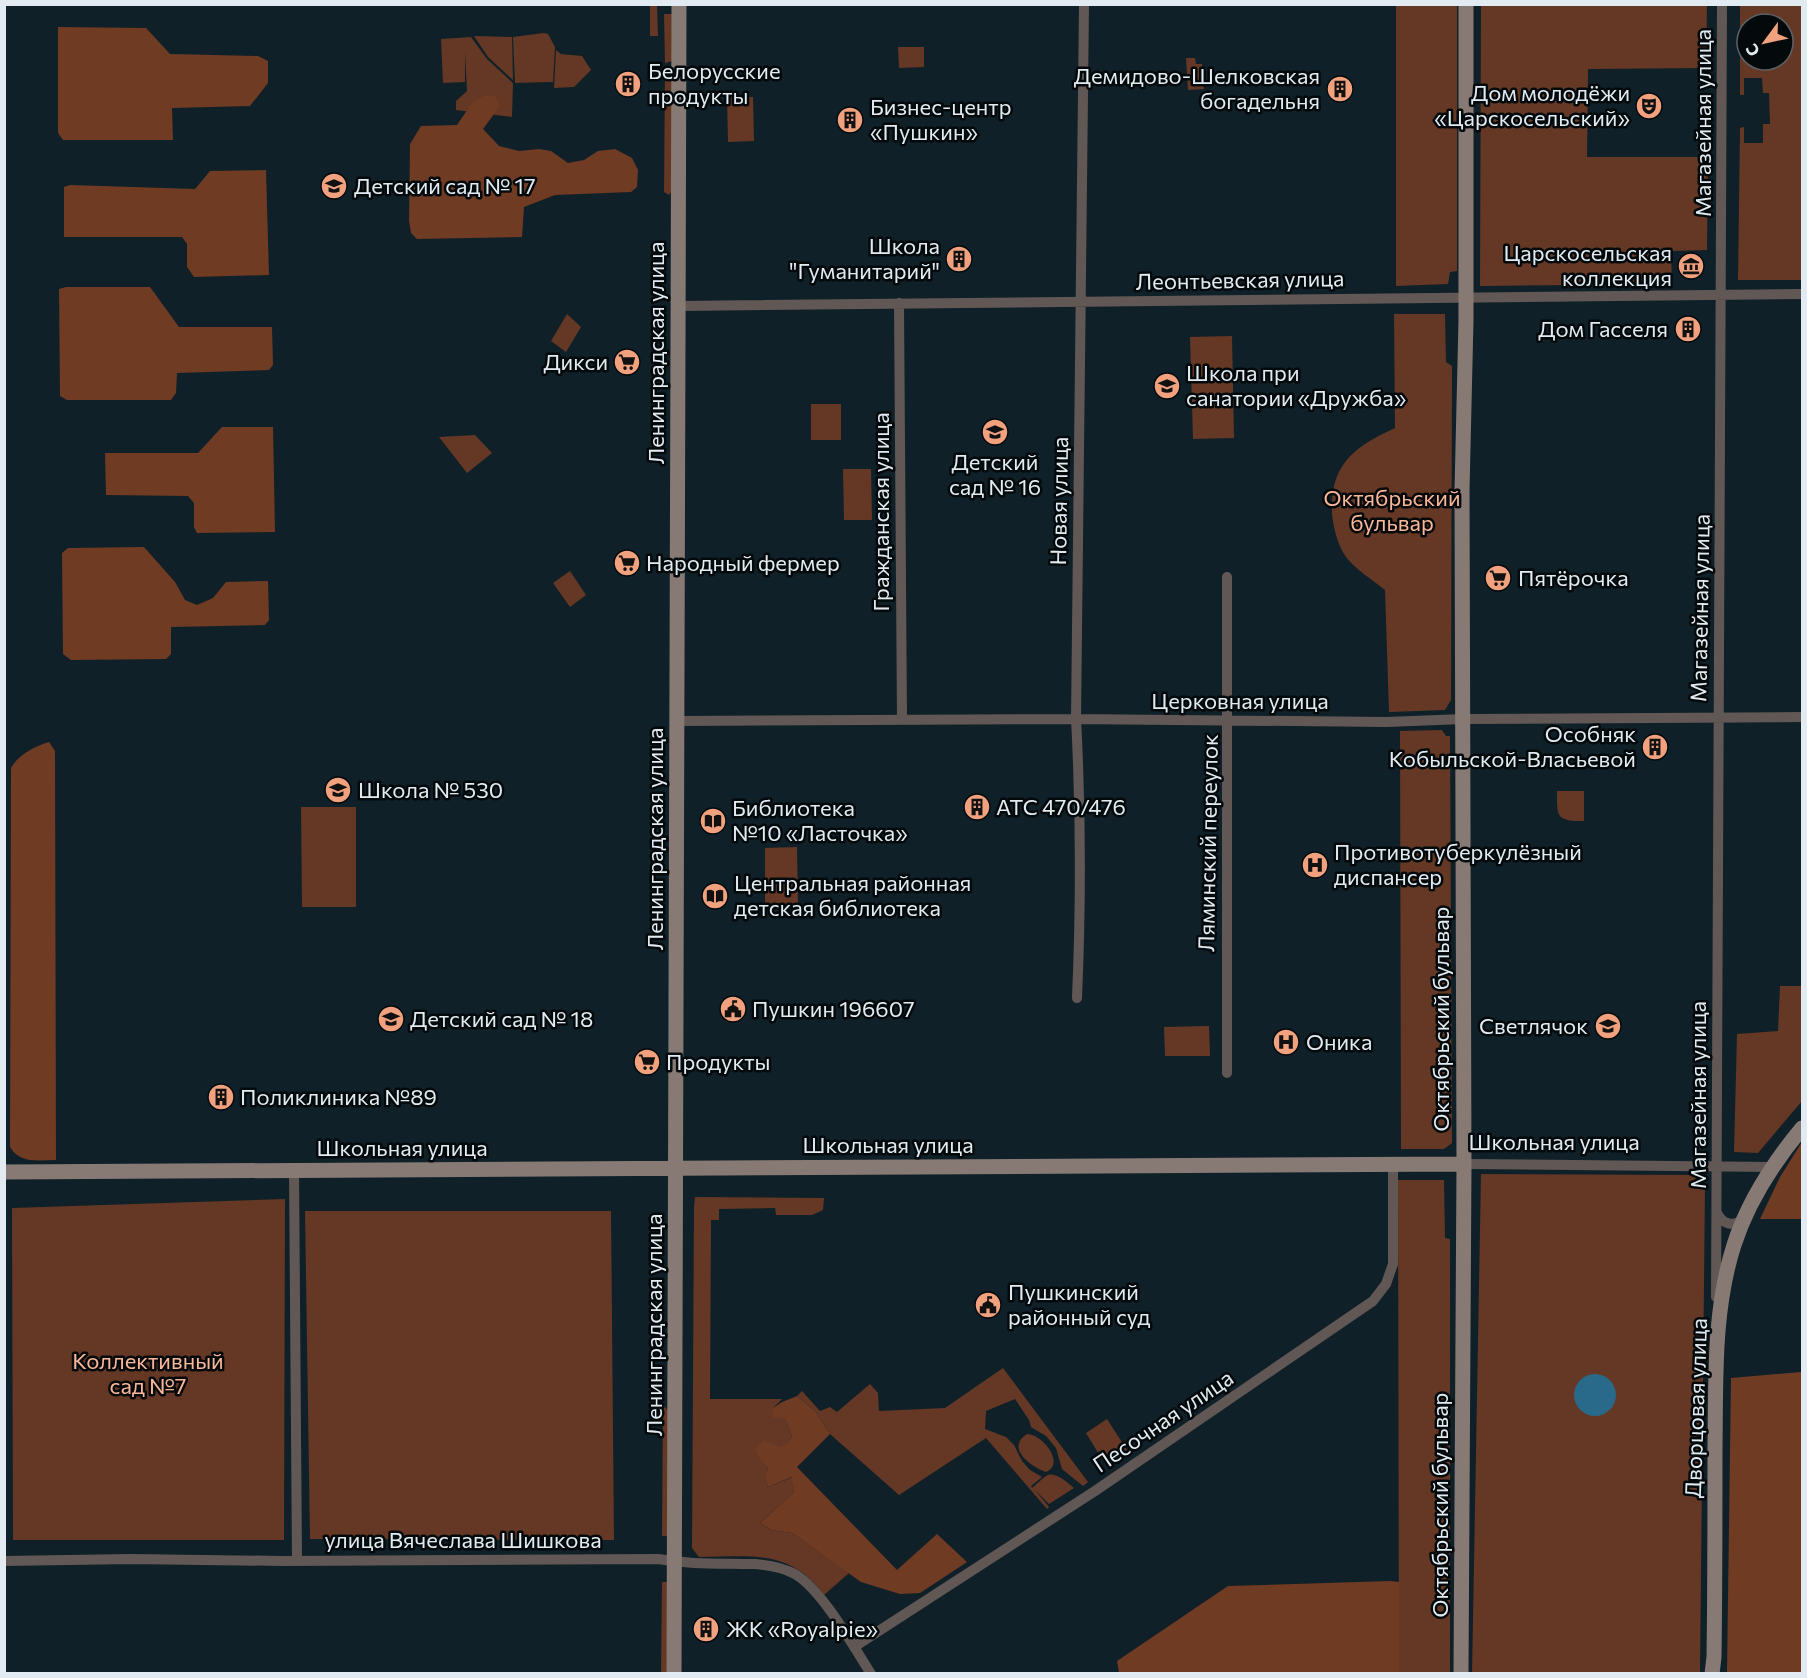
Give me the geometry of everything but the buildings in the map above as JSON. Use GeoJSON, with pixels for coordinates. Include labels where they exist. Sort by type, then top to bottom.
{"type":"FeatureCollection","features":[{"type":"Feature","properties":{"kind":"street","name":"Ленинградская улица"},"geometry":{"type":"LineString","coordinates":[[675,1674],[680,4]]}},
{"type":"Feature","properties":{"kind":"street","name":"Новая улица"},"geometry":{"type":"LineString","coordinates":[[1077,998],[1080,928],[1080,806],[1076,719],[1084,4]]}},
{"type":"Feature","properties":{"kind":"street","name":"Октябрьский бульвар"},"geometry":{"type":"LineString","coordinates":[[1461,1674],[1464,1164],[1462,490],[1466,296],[1466,4]]}},
{"type":"Feature","properties":{"kind":"street","name":"Магазейная улица"},"geometry":{"type":"LineString","coordinates":[[1716,1343],[1722,4]]}},
{"type":"Feature","properties":{"kind":"street","name":"Леонтьевская улица"},"geometry":{"type":"LineString","coordinates":[[679,306],[1803,294]]}},
{"type":"Feature","properties":{"kind":"street","name":"Гражданская улица"},"geometry":{"type":"LineString","coordinates":[[899,303],[902,720]]}},
{"type":"Feature","properties":{"kind":"street","name":"Ляминский переулок"},"geometry":{"type":"LineString","coordinates":[[1227,577],[1227,1073]]}},
{"type":"Feature","properties":{"kind":"street","name":"Церковная улица"},"geometry":{"type":"LineString","coordinates":[[678,720],[1076,719],[1387,722],[1462,719],[1803,717]]}},
{"type":"Feature","properties":{"kind":"street","name":"Дворцовая улица"},"geometry":{"type":"LineString","coordinates":[[1712,1674],[1714,1658],[1716,1343],[1726,1279],[1734,1246],[1744,1219],[1772,1167],[1803,1128]]}},
{"type":"Feature","properties":{"kind":"street","name":"Школьная улица"},"geometry":{"type":"LineString","coordinates":[[4,1172],[1393,1164],[1772,1167]]}},
{"type":"Feature","properties":{"kind":"street","name":"Песочная улица"},"geometry":{"type":"LineString","coordinates":[[854,1647],[1086,1496],[1373,1301],[1386,1284],[1393,1264],[1393,1164]]}},
{"type":"Feature","properties":{"kind":"street"},"geometry":{"type":"LineString","coordinates":[[294,1171],[297,1561]]}},
{"type":"Feature","properties":{"kind":"street"},"geometry":{"type":"LineString","coordinates":[[1717,1213],[1724,1222],[1729,1224],[1735,1224],[1744,1219]]}},
{"type":"Feature","properties":{"kind":"street","name":"улица Вячеслава Шишкова"},"geometry":{"type":"LineString","coordinates":[[4,1561],[131,1558],[297,1561],[658,1559],[699,1564],[757,1564],[777,1567],[795,1574],[811,1587],[871,1674]]}},
{"type":"Feature","properties":{"kind":"green space"},"geometry":{"type":"Polygon","coordinates":[[[650,5],[657,5],[658,36],[650,36],[650,5]]]}},
{"type":"Feature","properties":{"kind":"green space"},"geometry":{"type":"Polygon","coordinates":[[[1396,5],[1457,5],[1457,271],[1450,272],[1448,284],[1396,286],[1396,5]]]}},
{"type":"Feature","properties":{"kind":"green space"},"geometry":{"type":"Polygon","coordinates":[[[1481,5],[1707,5],[1706,68],[1588,69],[1587,157],[1708,157],[1707,250],[1671,251],[1672,284],[1480,286],[1481,5]]]}},
{"type":"Feature","properties":{"kind":"green space"},"geometry":{"type":"Polygon","coordinates":[[[1740,5],[1802,5],[1802,280],[1738,280],[1740,128],[1744,127],[1744,143],[1763,143],[1763,124],[1770,124],[1769,93],[1763,93],[1762,78],[1744,78],[1744,95],[1740,95],[1740,72],[1795,72],[1795,12],[1740,12],[1740,5]]]}},
{"type":"Feature","properties":{"kind":"green space"},"geometry":{"type":"Polygon","coordinates":[[[664,14],[672,14],[672,61],[665,63],[664,14]]]}},
{"type":"Feature","properties":{"kind":"green space"},"geometry":{"type":"Polygon","coordinates":[[[548,34],[555,47],[553,82],[515,83],[513,37],[548,34]]]}},
{"type":"Feature","properties":{"kind":"green space"},"geometry":{"type":"Polygon","coordinates":[[[474,36],[512,37],[513,80],[488,57],[474,36]]]}},
{"type":"Feature","properties":{"kind":"green space"},"geometry":{"type":"Polygon","coordinates":[[[471,37],[487,59],[513,83],[512,117],[456,110],[456,101],[467,91],[465,52],[465,82],[443,83],[441,39],[471,37]]]}},
{"type":"Feature","properties":{"kind":"green space"},"geometry":{"type":"Polygon","coordinates":[[[898,47],[924,47],[924,67],[899,68],[898,47]]]}},
{"type":"Feature","properties":{"kind":"green space"},"geometry":{"type":"Polygon","coordinates":[[[556,50],[561,54],[582,56],[591,70],[574,87],[554,88],[556,50]]]}},
{"type":"Feature","properties":{"kind":"green space"},"geometry":{"type":"Polygon","coordinates":[[[1186,58],[1195,58],[1196,64],[1202,64],[1204,89],[1188,90],[1186,58]]]}},
{"type":"Feature","properties":{"kind":"green space"},"geometry":{"type":"Polygon","coordinates":[[[665,72],[672,72],[671,192],[669,195],[664,192],[665,72]]]}},
{"type":"Feature","properties":{"kind":"green space"},"geometry":{"type":"Polygon","coordinates":[[[727,97],[753,97],[754,141],[728,142],[727,97]]]}},
{"type":"Feature","properties":{"kind":"green space"},"geometry":{"type":"Polygon","coordinates":[[[567,314],[581,327],[566,352],[551,341],[567,314]]]}},
{"type":"Feature","properties":{"kind":"green space","name":"Октябрьский бульвар"},"geometry":{"type":"Polygon","coordinates":[[[1394,314],[1445,314],[1446,362],[1452,366],[1451,700],[1445,710],[1389,712],[1385,590],[1360,571],[1343,553],[1338,542],[1332,513],[1335,482],[1347,459],[1368,442],[1395,428],[1394,314]]]}},
{"type":"Feature","properties":{"kind":"green space"},"geometry":{"type":"Polygon","coordinates":[[[1232,336],[1234,438],[1193,439],[1190,337],[1232,336]]]}},
{"type":"Feature","properties":{"kind":"green space"},"geometry":{"type":"Polygon","coordinates":[[[811,404],[841,404],[841,440],[811,440],[811,404]]]}},
{"type":"Feature","properties":{"kind":"green space"},"geometry":{"type":"Polygon","coordinates":[[[475,435],[492,453],[467,473],[439,437],[475,435]]]}},
{"type":"Feature","properties":{"kind":"green space"},"geometry":{"type":"Polygon","coordinates":[[[843,469],[871,469],[872,520],[844,520],[843,469]]]}},
{"type":"Feature","properties":{"kind":"green space"},"geometry":{"type":"Polygon","coordinates":[[[570,571],[586,595],[570,607],[553,583],[570,571]]]}},
{"type":"Feature","properties":{"kind":"green space"},"geometry":{"type":"Polygon","coordinates":[[[1442,730],[1446,736],[1450,736],[1452,1143],[1444,1149],[1401,1149],[1400,731],[1442,730]]]}},
{"type":"Feature","properties":{"kind":"green space"},"geometry":{"type":"Polygon","coordinates":[[[1557,791],[1584,791],[1584,821],[1568,820],[1560,816],[1557,807],[1557,791]]]}},
{"type":"Feature","properties":{"kind":"green space"},"geometry":{"type":"Polygon","coordinates":[[[301,807],[356,807],[356,907],[302,907],[301,807]]]}},
{"type":"Feature","properties":{"kind":"green space"},"geometry":{"type":"Polygon","coordinates":[[[797,847],[798,905],[765,906],[765,848],[797,847]]]}},
{"type":"Feature","properties":{"kind":"green space"},"geometry":{"type":"Polygon","coordinates":[[[1780,986],[1802,986],[1802,1101],[1758,1153],[1734,1152],[1737,1034],[1778,1031],[1780,986]]]}},
{"type":"Feature","properties":{"kind":"green space"},"geometry":{"type":"Polygon","coordinates":[[[1209,1026],[1210,1056],[1165,1056],[1164,1027],[1209,1026]]]}},
{"type":"Feature","properties":{"kind":"green space"},"geometry":{"type":"Polygon","coordinates":[[[1481,1174],[1696,1175],[1705,1186],[1700,1673],[1472,1674],[1481,1174]]]}},
{"type":"Feature","properties":{"kind":"green space"},"geometry":{"type":"Polygon","coordinates":[[[1398,1180],[1444,1180],[1445,1238],[1450,1239],[1450,1673],[1399,1673],[1398,1180]]]}},
{"type":"Feature","properties":{"kind":"green space"},"geometry":{"type":"Polygon","coordinates":[[[695,1197],[824,1198],[823,1210],[812,1215],[776,1215],[775,1208],[719,1209],[719,1220],[711,1220],[710,1399],[782,1399],[773,1408],[785,1419],[792,1437],[787,1445],[779,1446],[766,1463],[768,1470],[765,1478],[768,1487],[793,1477],[794,1492],[760,1523],[771,1530],[792,1533],[849,1573],[824,1595],[811,1580],[783,1562],[752,1557],[699,1557],[692,1548],[695,1197]]]}},
{"type":"Feature","properties":{"kind":"green space","name":"Коллективный сад №7"},"geometry":{"type":"Polygon","coordinates":[[[285,1199],[284,1540],[13,1540],[12,1208],[285,1199]]]}},
{"type":"Feature","properties":{"kind":"green space"},"geometry":{"type":"Polygon","coordinates":[[[305,1211],[611,1211],[614,1540],[310,1539],[305,1211]]]}},
{"type":"Feature","properties":{"kind":"green space"},"geometry":{"type":"Polygon","coordinates":[[[1003,1368],[1088,1482],[1083,1486],[1062,1469],[1056,1448],[1046,1436],[1031,1427],[1015,1399],[986,1411],[985,1429],[1006,1437],[1030,1470],[1042,1477],[1031,1486],[1032,1488],[1051,1474],[1062,1478],[1074,1488],[1049,1504],[1035,1490],[1049,1507],[1047,1509],[986,1438],[899,1495],[830,1434],[815,1411],[797,1396],[802,1391],[820,1411],[830,1407],[837,1412],[870,1384],[878,1393],[879,1411],[945,1408],[1003,1368]]]}},
{"type":"Feature","properties":{"kind":"green space"},"geometry":{"type":"Polygon","coordinates":[[[663,1404],[668,1411],[667,1536],[662,1536],[663,1404]]]}},
{"type":"Feature","properties":{"kind":"green space"},"geometry":{"type":"Polygon","coordinates":[[[1107,1419],[1127,1450],[1105,1464],[1086,1433],[1107,1419]]]}},
{"type":"Feature","properties":{"kind":"green space"},"geometry":{"type":"Polygon","coordinates":[[[1027,1434],[1033,1435],[1045,1444],[1053,1456],[1052,1468],[1046,1472],[1034,1466],[1019,1451],[1021,1439],[1027,1434]]]}},
{"type":"Feature","properties":{"kind":"green space"},"geometry":{"type":"Polygon","coordinates":[[[662,1582],[668,1582],[667,1673],[661,1674],[662,1582]]]}},
{"type":"Feature","properties":{"kind":"shaded area"},"geometry":{"type":"Polygon","coordinates":[[[58,27],[146,28],[170,54],[258,56],[268,61],[268,83],[250,106],[172,108],[173,140],[63,140],[58,133],[58,27]]]}},
{"type":"Feature","properties":{"kind":"shaded area"},"geometry":{"type":"Polygon","coordinates":[[[486,95],[496,97],[500,106],[483,129],[499,146],[519,151],[539,149],[551,151],[568,163],[584,160],[598,151],[615,149],[632,158],[638,170],[637,187],[631,192],[555,195],[524,207],[522,237],[417,239],[411,233],[409,221],[410,144],[421,126],[457,125],[472,103],[486,95]]]}},
{"type":"Feature","properties":{"kind":"shaded area"},"geometry":{"type":"Polygon","coordinates":[[[266,170],[269,275],[194,277],[187,267],[187,244],[182,237],[64,237],[64,187],[70,185],[195,189],[210,171],[266,170]]]}},
{"type":"Feature","properties":{"kind":"shaded area"},"geometry":{"type":"Polygon","coordinates":[[[66,287],[150,287],[179,327],[272,327],[273,365],[269,370],[177,373],[176,393],[171,400],[67,400],[60,396],[59,289],[66,287]]]}},
{"type":"Feature","properties":{"kind":"shaded area"},"geometry":{"type":"Polygon","coordinates":[[[222,427],[273,427],[275,532],[197,533],[194,527],[194,503],[188,496],[106,495],[105,453],[198,453],[222,427]]]}},
{"type":"Feature","properties":{"kind":"shaded area"},"geometry":{"type":"Polygon","coordinates":[[[144,547],[175,582],[185,600],[197,605],[213,598],[226,582],[268,581],[269,620],[265,625],[171,627],[171,654],[166,659],[71,660],[63,654],[62,553],[68,548],[144,547]]]}},
{"type":"Feature","properties":{"kind":"shaded area"},"geometry":{"type":"Polygon","coordinates":[[[49,742],[55,751],[56,1160],[36,1160],[24,1159],[10,1147],[11,768],[27,752],[49,742]]]}},
{"type":"Feature","properties":{"kind":"shaded area"},"geometry":{"type":"Polygon","coordinates":[[[1802,1142],[1802,1673],[1727,1673],[1731,1378],[1801,1372],[1801,1219],[1760,1219],[1780,1177],[1802,1142]]]}},
{"type":"Feature","properties":{"kind":"shaded area"},"geometry":{"type":"Polygon","coordinates":[[[797,1396],[815,1411],[830,1434],[797,1467],[897,1570],[937,1534],[967,1562],[920,1593],[900,1594],[861,1582],[792,1533],[771,1530],[760,1523],[794,1492],[792,1477],[768,1487],[765,1478],[768,1469],[755,1449],[764,1440],[779,1446],[787,1444],[792,1437],[785,1419],[772,1417],[773,1408],[797,1396]]]}},
{"type":"Feature","properties":{"kind":"shaded area"},"geometry":{"type":"Polygon","coordinates":[[[1399,1582],[1399,1673],[1119,1673],[1117,1661],[1228,1586],[1399,1582]]]}},
{"type":"Feature","properties":{"kind":"water"},"geometry":{"type":"Polygon","coordinates":[[[1595,1374],[1603,1375],[1610,1380],[1615,1387],[1615,1403],[1610,1410],[1603,1415],[1595,1416],[1587,1415],[1580,1410],[1575,1403],[1574,1395],[1575,1387],[1580,1380],[1587,1375],[1595,1374]]]}},
{"type":"Feature","properties":{"kind":"place","name":"Белорусские продукты"},"geometry":{"type":"Point","coordinates":[628,84]}},
{"type":"Feature","properties":{"kind":"place","name":"Демидово-Шелковская богадельня"},"geometry":{"type":"Point","coordinates":[1340,89]}},
{"type":"Feature","properties":{"kind":"place","name":"Дом молодёжи «Царскосельский»"},"geometry":{"type":"Point","coordinates":[1649,106]}},
{"type":"Feature","properties":{"kind":"place","name":"Бизнес-центр «Пушкин»"},"geometry":{"type":"Point","coordinates":[850,120]}},
{"type":"Feature","properties":{"kind":"place","name":"Детский сад № 17"},"geometry":{"type":"Point","coordinates":[334,186]}},
{"type":"Feature","properties":{"kind":"place","name":"Школа \"Гуманитарий\""},"geometry":{"type":"Point","coordinates":[959,259]}},
{"type":"Feature","properties":{"kind":"place","name":"Царскосельская коллекция"},"geometry":{"type":"Point","coordinates":[1691,266]}},
{"type":"Feature","properties":{"kind":"place","name":"Дом Гасселя"},"geometry":{"type":"Point","coordinates":[1688,329]}},
{"type":"Feature","properties":{"kind":"place","name":"Дикси"},"geometry":{"type":"Point","coordinates":[627,362]}},
{"type":"Feature","properties":{"kind":"place","name":"Школа при санатории «Дружба»"},"geometry":{"type":"Point","coordinates":[1167,386]}},
{"type":"Feature","properties":{"kind":"place","name":"Детский сад № 16"},"geometry":{"type":"Point","coordinates":[995,432]}},
{"type":"Feature","properties":{"kind":"place","name":"Народный фермер"},"geometry":{"type":"Point","coordinates":[627,563]}},
{"type":"Feature","properties":{"kind":"place","name":"Пятёрочка"},"geometry":{"type":"Point","coordinates":[1498,578]}},
{"type":"Feature","properties":{"kind":"place","name":"Особняк Кобыльской-Власьевой"},"geometry":{"type":"Point","coordinates":[1655,747]}},
{"type":"Feature","properties":{"kind":"place","name":"Школа № 530"},"geometry":{"type":"Point","coordinates":[338,790]}},
{"type":"Feature","properties":{"kind":"place","name":"АТС 470/476"},"geometry":{"type":"Point","coordinates":[977,807]}},
{"type":"Feature","properties":{"kind":"place","name":"Библиотека №10 «Ласточка»"},"geometry":{"type":"Point","coordinates":[713,821]}},
{"type":"Feature","properties":{"kind":"place","name":"Противотуберкулёзный диспансер"},"geometry":{"type":"Point","coordinates":[1315,865]}},
{"type":"Feature","properties":{"kind":"place","name":"Центральная районная детская библиотека"},"geometry":{"type":"Point","coordinates":[715,896]}},
{"type":"Feature","properties":{"kind":"place","name":"Пушкин 196607"},"geometry":{"type":"Point","coordinates":[733,1009]}},
{"type":"Feature","properties":{"kind":"place","name":"Детский сад № 18"},"geometry":{"type":"Point","coordinates":[391,1019]}},
{"type":"Feature","properties":{"kind":"place","name":"Светлячок"},"geometry":{"type":"Point","coordinates":[1608,1026]}},
{"type":"Feature","properties":{"kind":"place","name":"Оника"},"geometry":{"type":"Point","coordinates":[1286,1042]}},
{"type":"Feature","properties":{"kind":"place","name":"Продукты"},"geometry":{"type":"Point","coordinates":[647,1062]}},
{"type":"Feature","properties":{"kind":"place","name":"Поликлиника №89"},"geometry":{"type":"Point","coordinates":[221,1097]}},
{"type":"Feature","properties":{"kind":"place","name":"Пушкинский районный суд"},"geometry":{"type":"Point","coordinates":[988,1305]}},
{"type":"Feature","properties":{"kind":"place","name":"ЖК «Royalpie»"},"geometry":{"type":"Point","coordinates":[706,1629]}}]}
